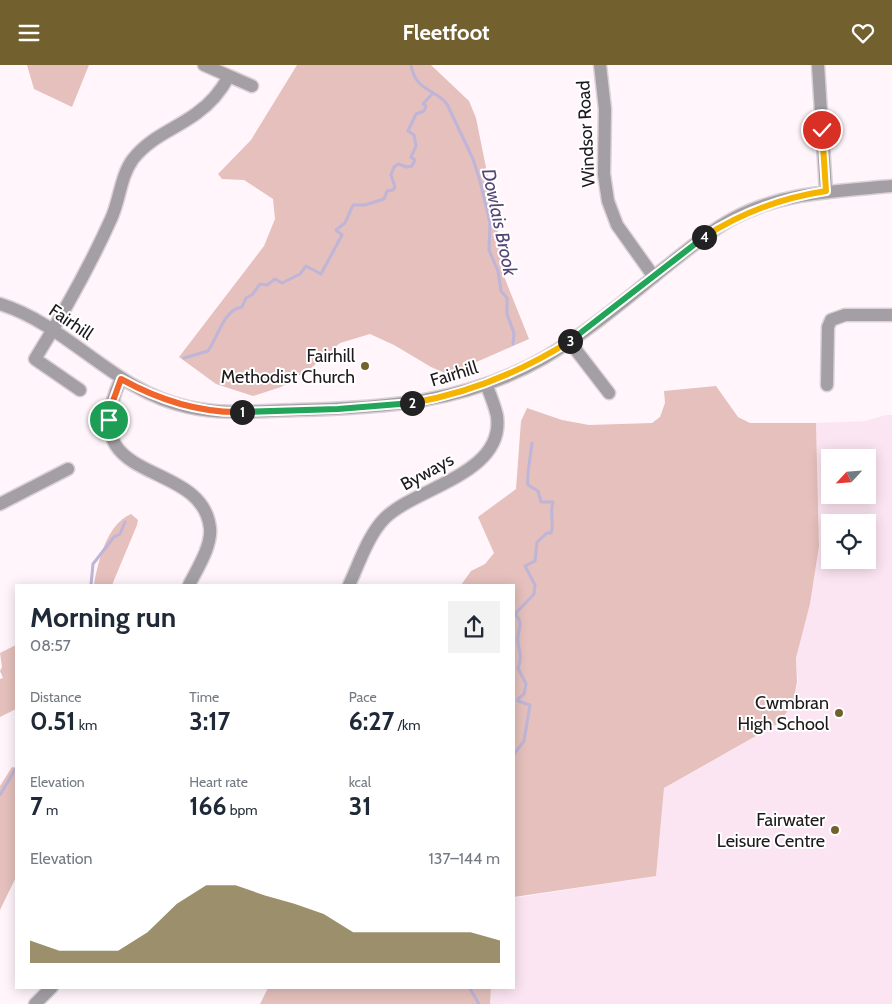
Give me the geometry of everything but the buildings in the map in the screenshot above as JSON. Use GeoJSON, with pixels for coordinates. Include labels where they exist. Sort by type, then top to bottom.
{"type":"FeatureCollection","features":[{"type":"Feature","properties":{"kind":"street"},"geometry":{"type":"LineString","coordinates":[[204,65],[252,86]]}},
{"type":"Feature","properties":{"kind":"street","name":"Windsor Road"},"geometry":{"type":"LineString","coordinates":[[600,65],[605,107],[604,174],[608,201],[617,225],[654,277]]}},
{"type":"Feature","properties":{"kind":"street"},"geometry":{"type":"LineString","coordinates":[[818,65],[826,191]]}},
{"type":"Feature","properties":{"kind":"street"},"geometry":{"type":"LineString","coordinates":[[80,390],[35,359],[80,282],[112,217],[126,171],[133,160],[154,139],[196,114],[210,103],[221,91],[229,76]]}},
{"type":"Feature","properties":{"kind":"street","name":"Fairhill"},"geometry":{"type":"LineString","coordinates":[[0,304],[30,315],[54,329],[121,379],[173,403],[226,413],[338,409],[408,404],[445,397],[486,384],[543,358],[569,341],[654,277],[694,244],[734,218],[779,201],[826,191],[892,186]]}},
{"type":"Feature","properties":{"kind":"street"},"geometry":{"type":"LineString","coordinates":[[827,385],[828,327],[832,320],[845,315],[892,315]]}},
{"type":"Feature","properties":{"kind":"street"},"geometry":{"type":"LineString","coordinates":[[569,341],[609,393]]}},
{"type":"Feature","properties":{"kind":"street"},"geometry":{"type":"LineString","coordinates":[[121,379],[109,412],[111,433],[118,447],[136,465],[191,493],[202,505],[206,514],[210,528],[206,550],[189,584]]}},
{"type":"Feature","properties":{"kind":"street","name":"Byways"},"geometry":{"type":"LineString","coordinates":[[349,584],[376,528],[385,517],[398,507],[472,467],[488,453],[496,431],[497,417],[486,384]]}},
{"type":"Feature","properties":{"kind":"street"},"geometry":{"type":"LineString","coordinates":[[0,505],[68,469]]}},
{"type":"Feature","properties":{"kind":"street"},"geometry":{"type":"LineString","coordinates":[[35,1004],[50,989]]}},
{"type":"Feature","properties":{"kind":"shaded area"},"geometry":{"type":"Polygon","coordinates":[[[27,65],[89,65],[72,107],[34,89],[27,65]]]}},
{"type":"Feature","properties":{"kind":"shaded area"},"geometry":{"type":"Polygon","coordinates":[[[297,65],[431,65],[469,101],[476,118],[494,207],[505,279],[529,339],[456,371],[445,373],[370,334],[340,343],[311,368],[281,387],[253,396],[216,384],[179,357],[264,246],[275,219],[273,199],[244,180],[222,179],[218,174],[251,140],[297,65]]]}},
{"type":"Feature","properties":{"kind":"shaded area"},"geometry":{"type":"Polygon","coordinates":[[[716,386],[738,417],[750,423],[816,423],[819,546],[810,604],[796,658],[797,682],[793,704],[779,723],[664,788],[656,876],[515,897],[515,584],[462,584],[471,571],[485,564],[494,553],[478,517],[516,489],[521,421],[527,408],[562,420],[589,425],[652,423],[660,417],[665,403],[664,391],[716,386]]]}},
{"type":"Feature","properties":{"kind":"shaded area","name":"Cwmbran High School"},"geometry":{"type":"Polygon","coordinates":[[[892,415],[892,1004],[490,1004],[491,989],[515,989],[515,898],[656,876],[664,788],[780,723],[793,704],[798,682],[796,658],[810,604],[819,546],[816,423],[865,421],[892,415]]]}},
{"type":"Feature","properties":{"kind":"shaded area"},"geometry":{"type":"Polygon","coordinates":[[[131,514],[138,520],[112,584],[94,584],[105,544],[116,526],[131,514]]]}},
{"type":"Feature","properties":{"kind":"shaded area"},"geometry":{"type":"Polygon","coordinates":[[[15,646],[15,710],[0,717],[0,679],[3,678],[0,671],[2,667],[0,653],[15,646]]]}},
{"type":"Feature","properties":{"kind":"shaded area"},"geometry":{"type":"Polygon","coordinates":[[[12,767],[15,768],[15,879],[0,910],[0,786],[12,767]]]}},
{"type":"Feature","properties":{"kind":"shaded area"},"geometry":{"type":"Polygon","coordinates":[[[268,989],[491,989],[490,1004],[260,1004],[268,989]]]}},
{"type":"Feature","properties":{"kind":"waterway","name":"Dowlais Brook"},"geometry":{"type":"LineString","coordinates":[[411,65],[413,74],[421,85],[447,104],[473,159],[490,223],[489,250],[498,271],[501,291],[507,298],[507,314],[514,333],[513,344]]}},
{"type":"Feature","properties":{"kind":"waterway"},"geometry":{"type":"LineString","coordinates":[[184,358],[208,351],[226,318],[230,313],[242,307],[246,298],[252,295],[260,284],[267,285],[275,279],[282,283],[300,274],[306,266],[321,274],[342,235],[336,230],[345,223],[353,205],[365,205],[384,199],[387,191],[393,190],[395,187],[391,175],[394,167],[398,164],[407,167],[412,166],[415,160],[411,157],[416,146],[414,135],[408,131],[416,114],[424,111],[426,106],[423,104],[432,94]]}},
{"type":"Feature","properties":{"kind":"waterway","name":"Dowlais Brook"},"geometry":{"type":"LineString","coordinates":[[515,614],[534,594],[535,585],[525,566],[535,561],[537,542],[547,533],[551,533],[552,527],[553,502],[541,502],[538,491],[528,485],[532,443]]}},
{"type":"Feature","properties":{"kind":"waterway"},"geometry":{"type":"LineString","coordinates":[[91,584],[93,564],[114,537],[120,534],[125,522]]}},
{"type":"Feature","properties":{"kind":"waterway","name":"Dowlais Brook"},"geometry":{"type":"LineString","coordinates":[[515,614],[520,621],[518,641],[520,657],[518,668],[526,684],[524,694],[518,701],[530,705],[524,741],[515,753]]}},
{"type":"Feature","properties":{"kind":"waterway"},"geometry":{"type":"LineString","coordinates":[[0,795],[15,770]]}},
{"type":"Feature","properties":{"kind":"waterway","name":"Dowlais Brook"},"geometry":{"type":"LineString","coordinates":[[470,989],[479,1004]]}},
{"type":"Feature","properties":{"kind":"place","name":"Fairhill Methodist Church"},"geometry":{"type":"Point","coordinates":[365,366]}},
{"type":"Feature","properties":{"kind":"place","name":"Cwmbran High School"},"geometry":{"type":"Point","coordinates":[839,713]}},
{"type":"Feature","properties":{"kind":"place","name":"Fairwater Leisure Centre"},"geometry":{"type":"Point","coordinates":[835,830]}},
{"type":"Feature","properties":{"kind":"route"},"geometry":{"type":"LineString","coordinates":[[109,420],[109,412],[121,379],[173,403],[226,413],[338,409],[408,404],[437,399],[486,384],[543,358],[581,334],[694,244],[734,218],[779,201],[826,191],[822,130]]}}]}
